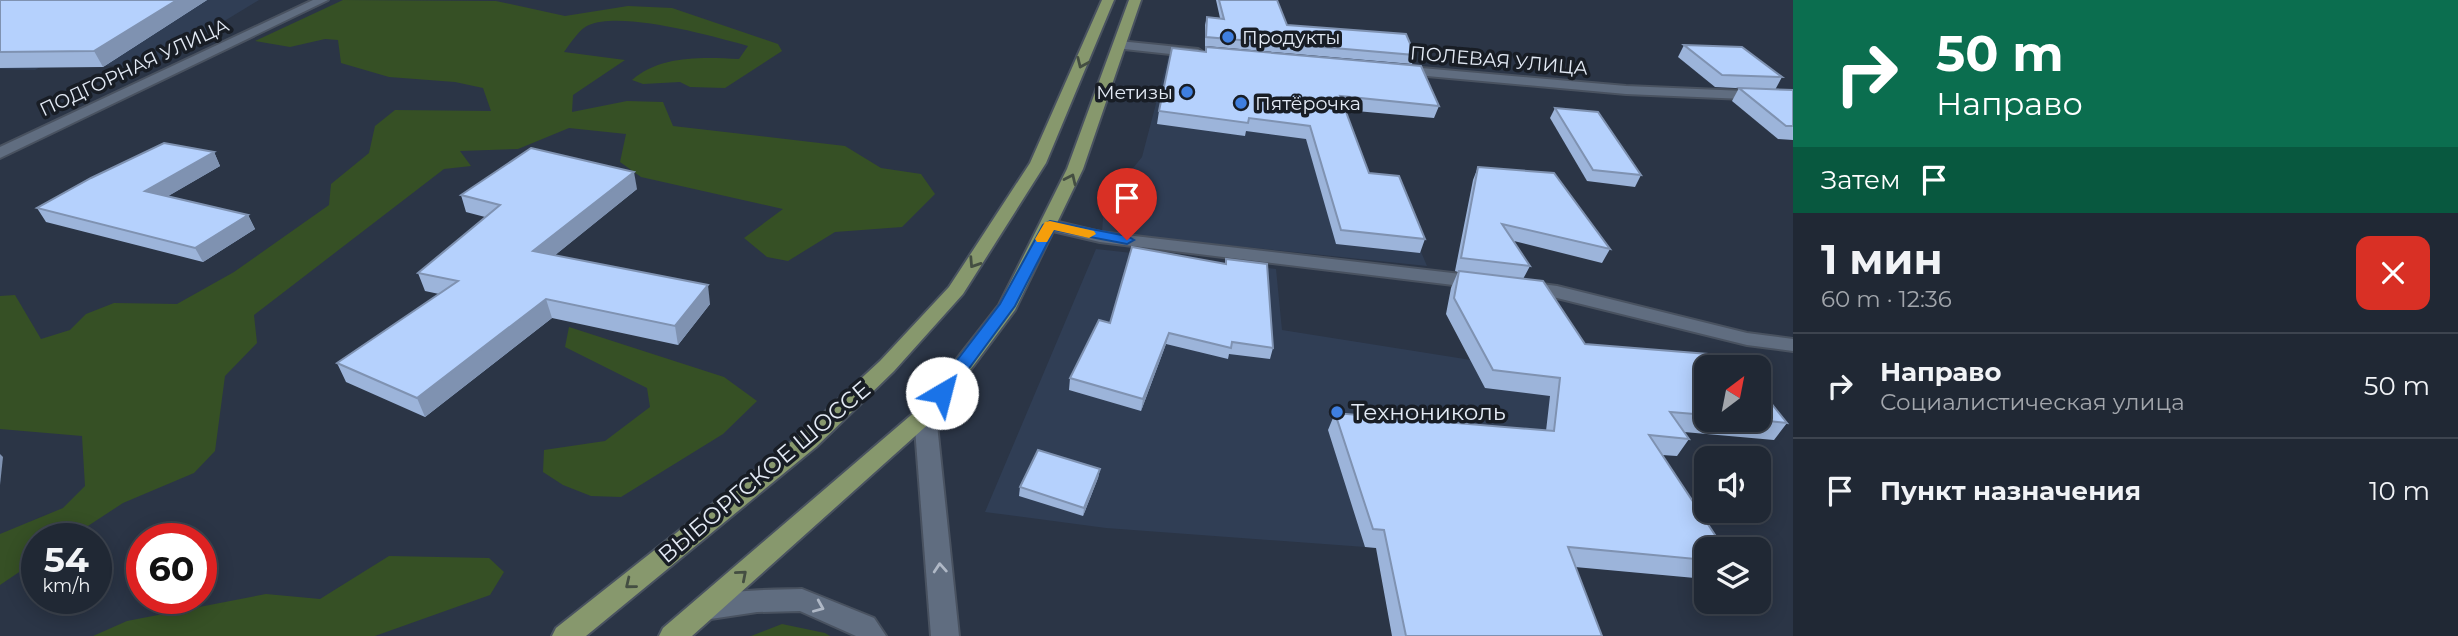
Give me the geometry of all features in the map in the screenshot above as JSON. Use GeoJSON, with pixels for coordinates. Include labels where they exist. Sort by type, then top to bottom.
{"type":"FeatureCollection","features":[{"type":"Feature","properties":{"kind":"main road","name":"ВЫБОРГСКОЕ ШОССЕ"},"geometry":{"type":"LineString","coordinates":[[566,636],[808,441],[887,366],[956,290],[1038,163],[1108,0]]}},
{"type":"Feature","properties":{"kind":"main road"},"geometry":{"type":"LineString","coordinates":[[673,636],[925,415],[1008,306],[1050,225],[1075,169],[1135,0]]}},
{"type":"Feature","properties":{"kind":"street","name":"ПОДГОРНАЯ УЛИЦА"},"geometry":{"type":"LineString","coordinates":[[0,153],[323,0]]}},
{"type":"Feature","properties":{"kind":"street"},"geometry":{"type":"LineString","coordinates":[[1119,45],[1219,55]]}},
{"type":"Feature","properties":{"kind":"street","name":"ПОЛЕВАЯ УЛИЦА"},"geometry":{"type":"LineString","coordinates":[[1382,69],[1626,90],[1793,97]]}},
{"type":"Feature","properties":{"kind":"street"},"geometry":{"type":"LineString","coordinates":[[1050,225],[1100,237],[1557,292],[1747,339],[1793,345]]}},
{"type":"Feature","properties":{"kind":"street"},"geometry":{"type":"LineString","coordinates":[[925,415],[945,636]]}},
{"type":"Feature","properties":{"kind":"street"},"geometry":{"type":"LineString","coordinates":[[704,608],[757,601],[802,600],[864,626],[872,636]]}},
{"type":"Feature","properties":{"kind":"shaded area"},"geometry":{"type":"Polygon","coordinates":[[[0,0],[259,0],[152,65],[40,67],[35,70],[0,69],[0,0]]]}},
{"type":"Feature","properties":{"kind":"shaded area"},"geometry":{"type":"Polygon","coordinates":[[[1169,54],[1322,72],[1327,170],[1395,190],[1427,266],[1102,232],[1104,204],[1142,157],[1169,54]]]}},
{"type":"Feature","properties":{"kind":"shaded area","name":"Технониколь"},"geometry":{"type":"Polygon","coordinates":[[[1096,249],[1276,269],[1282,330],[1471,360],[1619,372],[1677,456],[1638,453],[1694,557],[1694,578],[1365,547],[1106,528],[985,512],[1096,249]]]}},
{"type":"Feature","properties":{"kind":"green space"},"geometry":{"type":"Polygon","coordinates":[[[343,0],[496,1],[565,16],[628,6],[672,8],[778,44],[782,51],[725,88],[690,87],[680,82],[643,84],[632,80],[655,66],[682,59],[739,59],[748,46],[691,31],[645,23],[604,21],[589,25],[564,52],[625,60],[573,95],[572,112],[627,101],[663,102],[673,126],[845,146],[881,168],[921,174],[935,194],[902,227],[835,232],[788,261],[767,257],[744,238],[783,209],[641,177],[620,162],[626,134],[569,128],[518,149],[460,151],[471,166],[444,169],[254,315],[257,343],[225,376],[215,451],[194,473],[123,503],[92,523],[27,523],[63,508],[85,486],[82,436],[0,429],[0,296],[15,295],[41,339],[70,330],[86,314],[114,303],[177,304],[234,272],[329,205],[331,184],[369,153],[375,126],[395,110],[491,111],[483,88],[455,82],[389,77],[341,63],[338,40],[325,39],[290,47],[255,41],[343,0]]]}},
{"type":"Feature","properties":{"kind":"green space"},"geometry":{"type":"Polygon","coordinates":[[[569,327],[724,377],[757,401],[723,434],[621,497],[591,496],[563,485],[543,472],[544,450],[605,441],[650,407],[647,388],[565,347],[569,327]]]}},
{"type":"Feature","properties":{"kind":"green space"},"geometry":{"type":"Polygon","coordinates":[[[21,525],[21,571],[0,585],[0,534],[21,525]]]}},
{"type":"Feature","properties":{"kind":"green space"},"geometry":{"type":"Polygon","coordinates":[[[389,556],[489,558],[504,572],[490,595],[375,636],[93,636],[127,621],[163,614],[217,614],[217,604],[266,594],[320,599],[389,556]]]}},
{"type":"Feature","properties":{"kind":"green space"},"geometry":{"type":"Polygon","coordinates":[[[782,624],[825,633],[830,636],[751,636],[782,624]]]}},
{"type":"Feature","properties":{"kind":"building"},"geometry":{"type":"Polygon","coordinates":[[[0,0],[177,0],[94,51],[0,52],[0,0]]]}},
{"type":"Feature","properties":{"kind":"building"},"geometry":{"type":"Polygon","coordinates":[[[1219,0],[1277,0],[1287,25],[1406,34],[1415,55],[1206,37],[1207,17],[1224,19],[1219,0]]]}},
{"type":"Feature","properties":{"kind":"building"},"geometry":{"type":"Polygon","coordinates":[[[1684,45],[1742,47],[1782,77],[1722,75],[1684,45]]]}},
{"type":"Feature","properties":{"kind":"building"},"geometry":{"type":"Polygon","coordinates":[[[1206,47],[1421,66],[1439,106],[1340,96],[1369,173],[1399,176],[1425,239],[1341,230],[1310,126],[1249,118],[1248,123],[1159,111],[1172,48],[1206,52],[1206,47]]]}},
{"type":"Feature","properties":{"kind":"building"},"geometry":{"type":"Polygon","coordinates":[[[1739,88],[1793,90],[1793,126],[1786,126],[1739,88]]]}},
{"type":"Feature","properties":{"kind":"building"},"geometry":{"type":"Polygon","coordinates":[[[1555,108],[1598,112],[1641,175],[1593,170],[1555,108]]]}},
{"type":"Feature","properties":{"kind":"building"},"geometry":{"type":"Polygon","coordinates":[[[164,143],[214,152],[145,191],[248,215],[195,248],[37,208],[91,178],[164,143]]]}},
{"type":"Feature","properties":{"kind":"building"},"geometry":{"type":"Polygon","coordinates":[[[531,148],[634,172],[533,251],[708,285],[675,326],[546,299],[417,398],[337,363],[458,281],[418,273],[500,205],[461,195],[531,148]]]}},
{"type":"Feature","properties":{"kind":"building"},"geometry":{"type":"Polygon","coordinates":[[[1478,167],[1554,173],[1610,249],[1502,224],[1530,266],[1461,258],[1478,167]]]}},
{"type":"Feature","properties":{"kind":"building"},"geometry":{"type":"Polygon","coordinates":[[[1132,247],[1226,264],[1226,259],[1267,264],[1273,348],[1232,342],[1231,348],[1169,333],[1143,399],[1070,378],[1099,320],[1110,323],[1132,247]]]}},
{"type":"Feature","properties":{"kind":"building"},"geometry":{"type":"Polygon","coordinates":[[[1459,271],[1543,281],[1585,344],[1721,355],[1694,355],[1694,414],[1670,412],[1689,439],[1649,435],[1694,503],[1694,523],[1707,523],[1716,537],[1694,537],[1694,559],[1568,547],[1602,636],[1406,636],[1384,530],[1373,529],[1335,413],[1554,431],[1560,378],[1493,370],[1454,298],[1459,271]]]}},
{"type":"Feature","properties":{"kind":"building"},"geometry":{"type":"Polygon","coordinates":[[[1771,403],[1787,423],[1771,421],[1771,403]]]}},
{"type":"Feature","properties":{"kind":"building"},"geometry":{"type":"Polygon","coordinates":[[[1038,450],[1100,469],[1084,508],[1020,487],[1038,450]]]}},
{"type":"Feature","properties":{"kind":"slow traffic"},"geometry":{"type":"LineString","coordinates":[[1042,239],[1050,225],[1089,234]]}},
{"type":"Feature","properties":{"kind":"place","name":"Продукты"},"geometry":{"type":"Point","coordinates":[1228,37]}},
{"type":"Feature","properties":{"kind":"place","name":"Метизы"},"geometry":{"type":"Point","coordinates":[1187,92]}},
{"type":"Feature","properties":{"kind":"place","name":"Пятёрочка"},"geometry":{"type":"Point","coordinates":[1241,103]}},
{"type":"Feature","properties":{"kind":"place","name":"Технониколь"},"geometry":{"type":"Point","coordinates":[1337,412]}},
{"type":"Feature","properties":{"kind":"route"},"geometry":{"type":"LineString","coordinates":[[942,393],[1008,306],[1050,225],[1100,237],[1127,240]]}}]}
